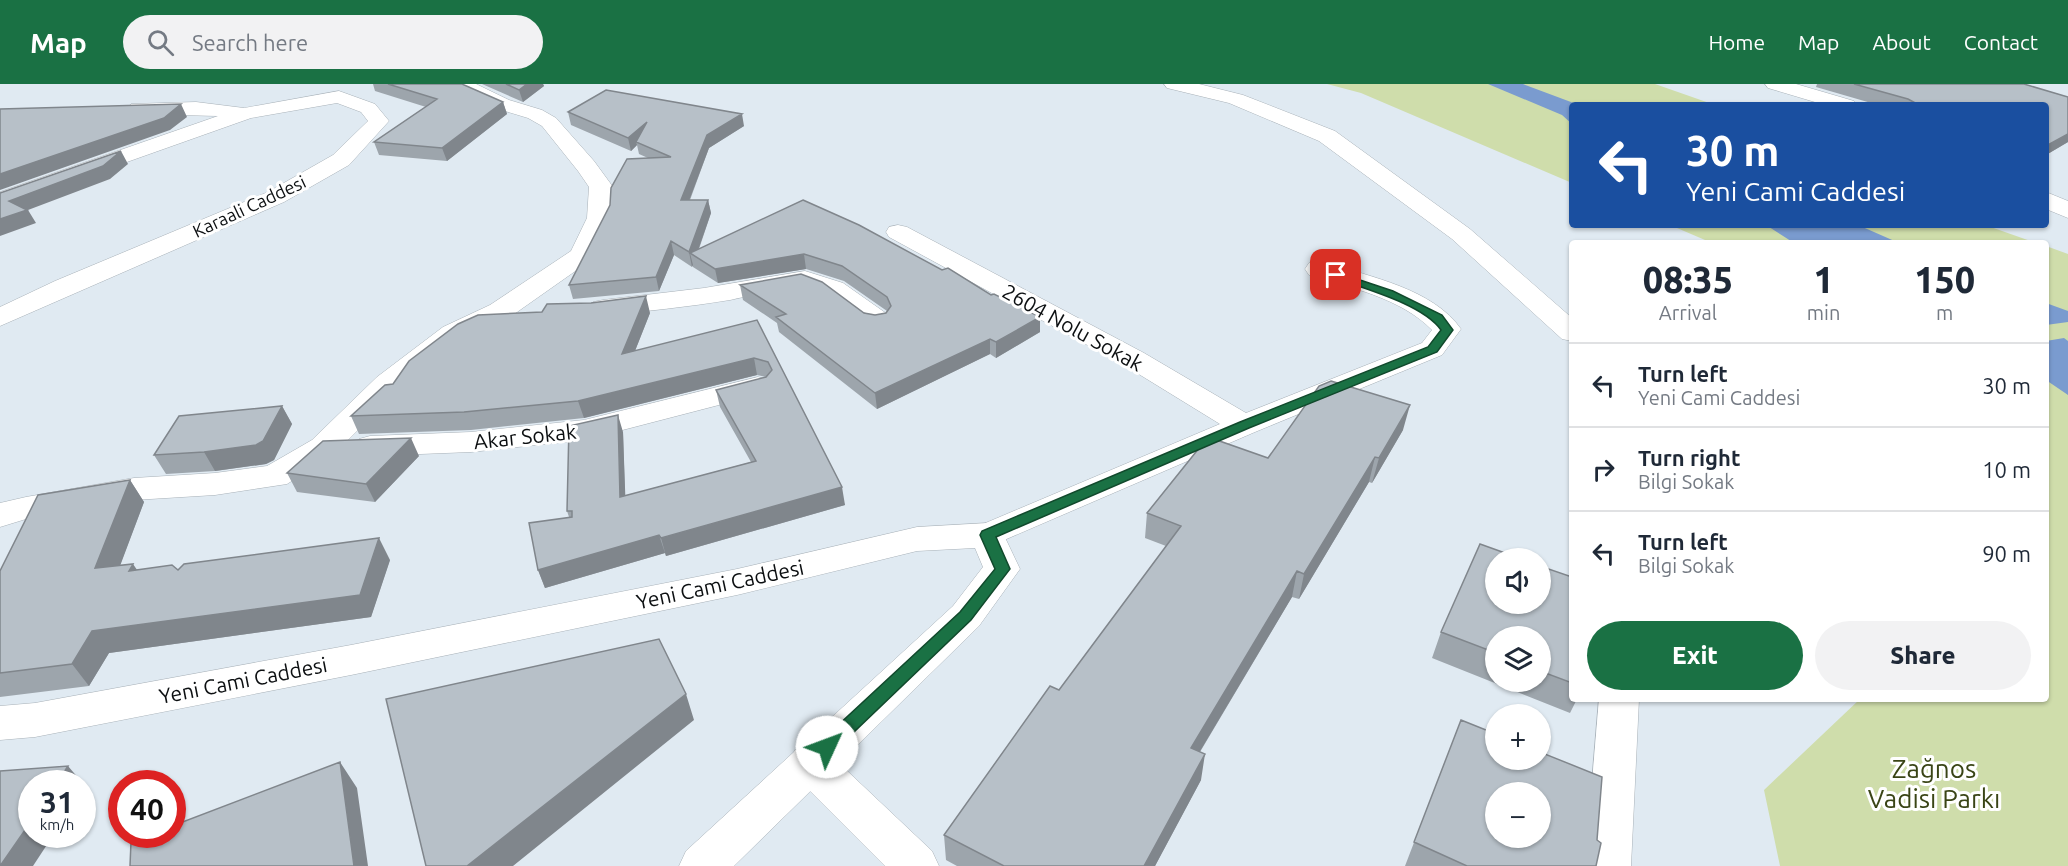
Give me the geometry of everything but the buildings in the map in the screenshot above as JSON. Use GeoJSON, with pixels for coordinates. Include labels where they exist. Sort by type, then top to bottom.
{"type":"FeatureCollection","features":[{"type":"Feature","properties":{"kind":"street"},"geometry":{"type":"LineString","coordinates":[[314,84],[345,89]]}},
{"type":"Feature","properties":{"kind":"street"},"geometry":{"type":"LineString","coordinates":[[0,515],[26,508],[134,489],[215,484],[275,476],[323,447],[388,383],[453,333],[500,311],[582,255],[599,218],[601,187],[549,122],[535,114],[502,104],[460,84]]}},
{"type":"Feature","properties":{"kind":"street"},"geometry":{"type":"LineString","coordinates":[[1174,84],[1236,99],[1327,136],[1461,234],[1569,330]]}},
{"type":"Feature","properties":{"kind":"street"},"geometry":{"type":"LineString","coordinates":[[1774,84],[1837,102]]}},
{"type":"Feature","properties":{"kind":"street"},"geometry":{"type":"LineString","coordinates":[[0,200],[247,113],[345,89]]}},
{"type":"Feature","properties":{"kind":"street","name":"Karaali Caddesi"},"geometry":{"type":"LineString","coordinates":[[0,318],[63,287],[276,197],[341,160],[379,122],[368,108],[345,89]]}},
{"type":"Feature","properties":{"kind":"street"},"geometry":{"type":"LineString","coordinates":[[117,109],[196,108],[247,113]]}},
{"type":"Feature","properties":{"kind":"street"},"geometry":{"type":"LineString","coordinates":[[2049,201],[2068,211]]}},
{"type":"Feature","properties":{"kind":"street","name":"2604 Nolu Sokak"},"geometry":{"type":"LineString","coordinates":[[898,232],[1134,359],[1245,425]]}},
{"type":"Feature","properties":{"kind":"street","name":"Yeni Cami Caddesi"},"geometry":{"type":"LineString","coordinates":[[0,723],[35,720],[363,658],[737,582],[917,539],[988,535],[1245,425],[1432,350],[1447,330],[1438,317],[1389,293],[1318,269]]}},
{"type":"Feature","properties":{"kind":"street"},"geometry":{"type":"LineString","coordinates":[[583,309],[704,296],[805,279],[834,289],[877,320]]}},
{"type":"Feature","properties":{"kind":"street"},"geometry":{"type":"LineString","coordinates":[[500,311],[547,310]]}},
{"type":"Feature","properties":{"kind":"street","name":"Akar Sokak"},"geometry":{"type":"LineString","coordinates":[[323,447],[471,442],[584,430],[758,386]]}},
{"type":"Feature","properties":{"kind":"street"},"geometry":{"type":"LineString","coordinates":[[702,866],[966,616],[1002,569],[988,535]]}},
{"type":"Feature","properties":{"kind":"street"},"geometry":{"type":"LineString","coordinates":[[1608,866],[1619,702]]}},
{"type":"Feature","properties":{"kind":"street"},"geometry":{"type":"LineString","coordinates":[[810,763],[916,866]]}},
{"type":"Feature","properties":{"kind":"green space"},"geometry":{"type":"Polygon","coordinates":[[[1327,84],[1655,84],[1706,102],[1569,102],[1569,182],[1361,93],[1327,84]]]}},
{"type":"Feature","properties":{"kind":"green space"},"geometry":{"type":"Polygon","coordinates":[[[1677,228],[1994,228],[2028,240],[1705,240],[1677,228]]]}},
{"type":"Feature","properties":{"kind":"green space","name":"Zağnos Vadisi Parkı"},"geometry":{"type":"Polygon","coordinates":[[[2049,247],[2068,254],[2068,866],[1780,866],[1764,790],[1857,702],[2049,702],[2049,247]]]}},
{"type":"Feature","properties":{"kind":"water"},"geometry":{"type":"Polygon","coordinates":[[[1488,84],[1523,84],[1571,102],[1569,102],[1569,121],[1562,115],[1488,84]]]}},
{"type":"Feature","properties":{"kind":"water"},"geometry":{"type":"Polygon","coordinates":[[[1771,228],[1865,228],[1892,240],[1789,240],[1771,228]]]}},
{"type":"Feature","properties":{"kind":"water"},"geometry":{"type":"Polygon","coordinates":[[[2049,304],[2068,311],[2068,322],[2049,325],[2049,304]]]}},
{"type":"Feature","properties":{"kind":"water"},"geometry":{"type":"Polygon","coordinates":[[[2064,338],[2068,341],[2068,395],[2049,382],[2049,340],[2064,338]]]}},
{"type":"Feature","properties":{"kind":"route"},"geometry":{"type":"LineString","coordinates":[[827,747],[966,616],[1002,569],[988,535],[1245,425],[1432,350],[1447,330],[1438,317],[1389,293],[1336,275]]}}]}
